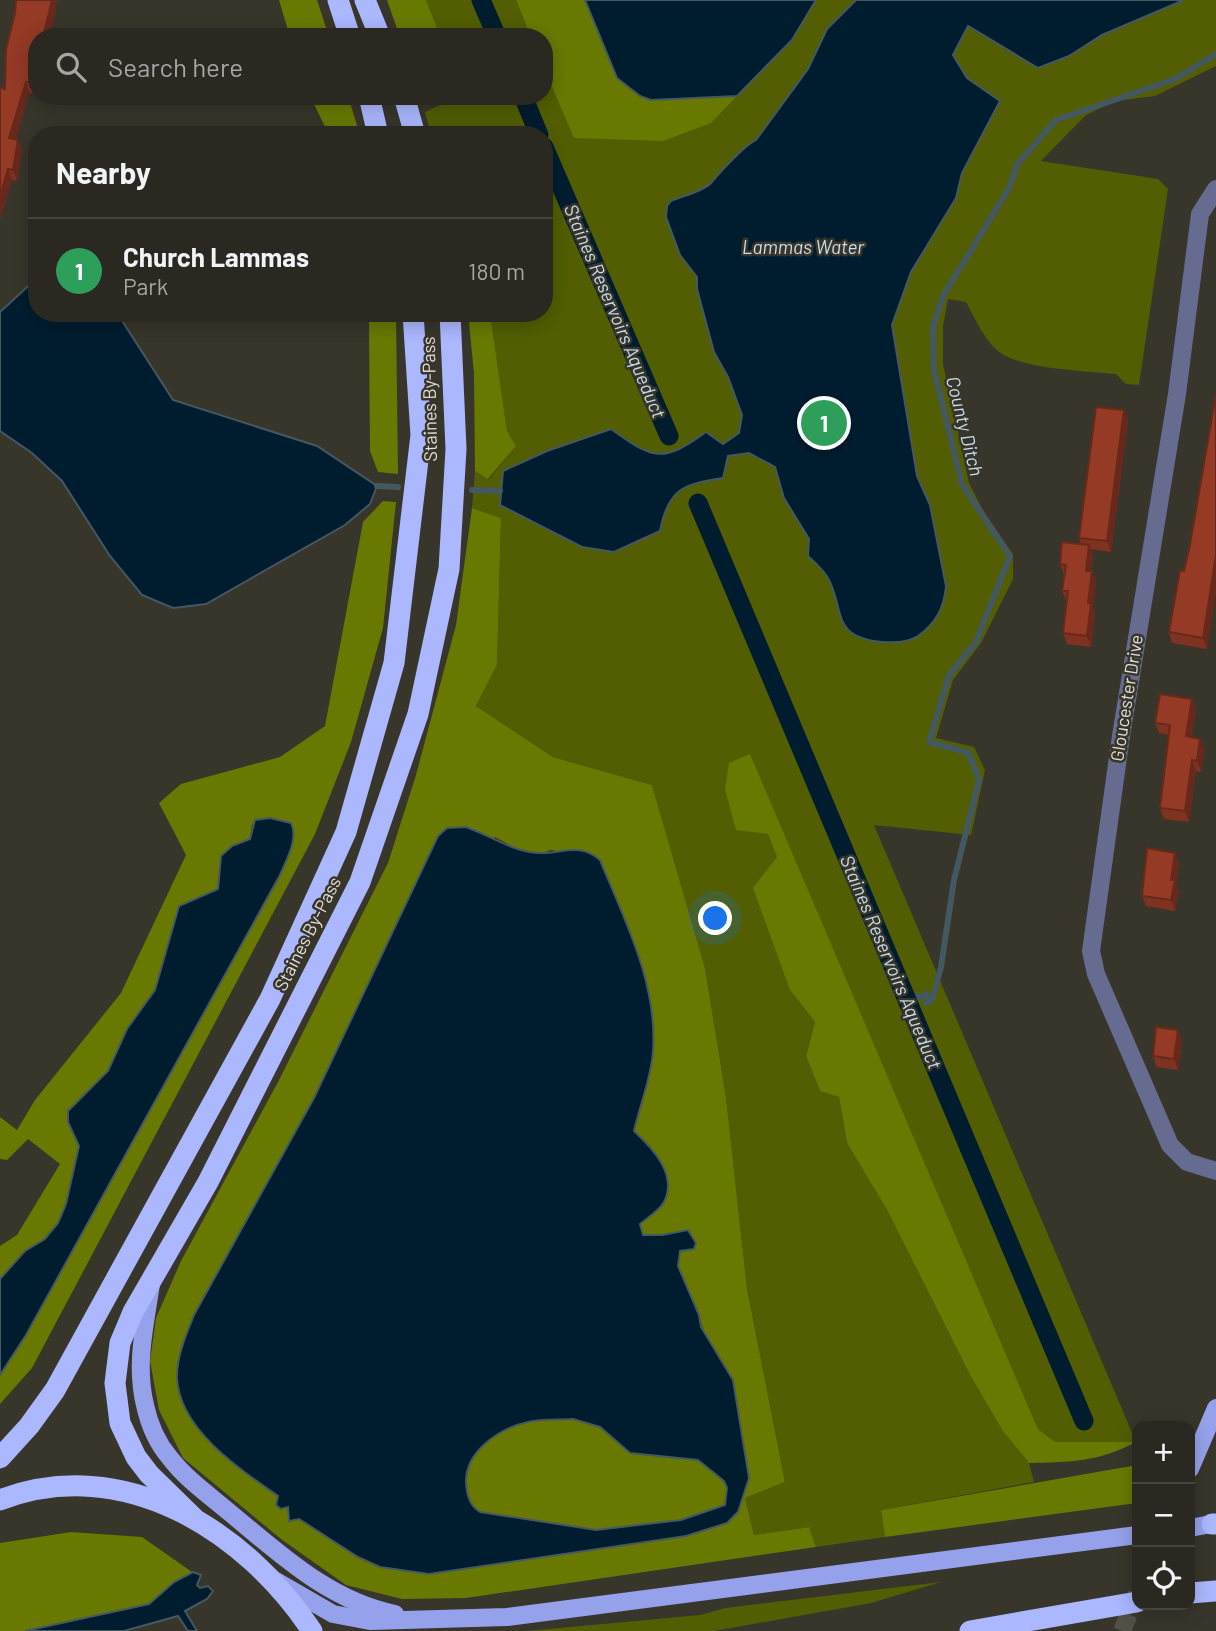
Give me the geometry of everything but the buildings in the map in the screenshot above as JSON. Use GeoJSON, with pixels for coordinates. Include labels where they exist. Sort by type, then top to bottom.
{"type":"FeatureCollection","features":[{"type":"Feature","properties":{"kind":"highway"},"geometry":{"type":"LineString","coordinates":[[338,0],[347,28]]}},
{"type":"Feature","properties":{"kind":"highway"},"geometry":{"type":"LineString","coordinates":[[365,0],[376,28]]}},
{"type":"Feature","properties":{"kind":"highway"},"geometry":{"type":"LineString","coordinates":[[371,105],[376,126]]}},
{"type":"Feature","properties":{"kind":"highway"},"geometry":{"type":"LineString","coordinates":[[407,105],[412,126]]}},
{"type":"Feature","properties":{"kind":"highway","name":"Staines By-Pass"},"geometry":{"type":"LineString","coordinates":[[0,1458],[29,1426],[55,1390],[189,1150],[271,999],[346,832],[394,663],[421,435],[414,322]]}},
{"type":"Feature","properties":{"kind":"highway","name":"Staines By-Pass"},"geometry":{"type":"LineString","coordinates":[[194,1518],[165,1492],[136,1457],[120,1423],[115,1383],[120,1343],[133,1312],[208,1182],[360,882],[418,714],[449,569],[456,449],[450,322]]}},
{"type":"Feature","properties":{"kind":"highway"},"geometry":{"type":"LineString","coordinates":[[0,1500],[64,1484],[95,1485],[155,1500],[194,1518],[273,1579],[312,1631]]}},
{"type":"Feature","properties":{"kind":"highway"},"geometry":{"type":"LineString","coordinates":[[1195,1593],[1216,1591]]}},
{"type":"Feature","properties":{"kind":"highway"},"geometry":{"type":"LineString","coordinates":[[970,1631],[1132,1603]]}},
{"type":"Feature","properties":{"kind":"main road"},"geometry":{"type":"LineString","coordinates":[[151,1284],[142,1334],[141,1381],[148,1414],[169,1458],[271,1546],[334,1592],[373,1609],[426,1620]]}},
{"type":"Feature","properties":{"kind":"main road"},"geometry":{"type":"LineString","coordinates":[[1195,1457],[1216,1408]]}},
{"type":"Feature","properties":{"kind":"main road"},"geometry":{"type":"LineString","coordinates":[[1195,1527],[1215,1524]]}},
{"type":"Feature","properties":{"kind":"main road"},"geometry":{"type":"LineString","coordinates":[[273,1579],[333,1614],[370,1621],[426,1620],[520,1615],[1132,1536]]}},
{"type":"Feature","properties":{"kind":"street","name":"Gloucester Drive"},"geometry":{"type":"LineString","coordinates":[[1216,190],[1200,214],[1177,394],[1121,736],[1091,951],[1096,974],[1170,1145],[1187,1162],[1216,1171]]}},
{"type":"Feature","properties":{"kind":"green space"},"geometry":{"type":"Polygon","coordinates":[[[279,0],[317,0],[326,28],[287,28],[279,0]]]}},
{"type":"Feature","properties":{"kind":"green space"},"geometry":{"type":"Polygon","coordinates":[[[387,0],[426,0],[437,28],[397,28],[387,0]]]}},
{"type":"Feature","properties":{"kind":"green space"},"geometry":{"type":"Polygon","coordinates":[[[426,0],[516,0],[527,28],[437,28],[426,0]]]}},
{"type":"Feature","properties":{"kind":"green space"},"geometry":{"type":"Polygon","coordinates":[[[516,0],[585,0],[617,78],[652,100],[737,96],[711,123],[663,141],[574,138],[553,89],[553,28],[527,28],[516,0]]]}},
{"type":"Feature","properties":{"kind":"green space"},"geometry":{"type":"Polygon","coordinates":[[[519,0],[1216,0],[1216,66],[1155,96],[1115,101],[1086,115],[1041,161],[1158,179],[1168,189],[1139,385],[1126,384],[1116,374],[1038,366],[1009,358],[989,341],[966,302],[948,299],[943,326],[943,364],[969,483],[987,518],[1013,554],[1013,579],[981,643],[953,680],[936,738],[974,747],[985,770],[971,835],[874,825],[1132,1433],[1132,1442],[1055,1442],[1038,1429],[749,754],[768,834],[778,858],[790,990],[815,1022],[806,1056],[820,1091],[839,1097],[847,1143],[887,1210],[970,1375],[1002,1430],[1029,1463],[1034,1482],[881,1510],[885,1537],[816,1547],[809,1527],[754,1535],[745,1498],[785,1482],[747,1287],[726,1097],[705,968],[652,785],[553,757],[476,706],[497,665],[501,518],[472,508],[475,471],[489,479],[516,446],[507,432],[491,322],[553,322],[553,126],[429,126],[425,112],[440,105],[553,105],[553,28],[538,28],[519,0]]]}},
{"type":"Feature","properties":{"kind":"green space"},"geometry":{"type":"Polygon","coordinates":[[[314,105],[351,105],[357,126],[325,126],[314,105]]]}},
{"type":"Feature","properties":{"kind":"green space"},"geometry":{"type":"Polygon","coordinates":[[[369,322],[396,322],[398,474],[378,472],[370,451],[369,322]]]}},
{"type":"Feature","properties":{"kind":"green space"},"geometry":{"type":"Polygon","coordinates":[[[469,322],[491,322],[507,431],[516,446],[488,479],[475,471],[474,373],[469,322]]]}},
{"type":"Feature","properties":{"kind":"green space"},"geometry":{"type":"Polygon","coordinates":[[[383,501],[396,502],[383,628],[351,742],[315,834],[32,1368],[0,1404],[0,1375],[26,1335],[280,875],[252,824],[250,839],[232,846],[221,856],[218,889],[179,906],[155,990],[127,1029],[108,1071],[68,1111],[68,1122],[79,1146],[66,1204],[58,1223],[44,1239],[25,1251],[0,1279],[0,1246],[17,1235],[60,1164],[28,1139],[7,1160],[0,1159],[0,1117],[17,1130],[35,1100],[121,993],[186,855],[159,803],[181,784],[280,757],[325,726],[363,522],[383,501]]]}},
{"type":"Feature","properties":{"kind":"green space"},"geometry":{"type":"Polygon","coordinates":[[[472,508],[501,518],[497,665],[476,706],[553,757],[652,785],[705,968],[726,1097],[747,1288],[785,1482],[745,1498],[754,1535],[809,1527],[816,1547],[466,1598],[402,1599],[346,1585],[281,1539],[183,1458],[159,1410],[150,1361],[156,1318],[181,1261],[278,1082],[388,863],[416,775],[456,625],[472,508]],[[495,837],[314,1098],[194,1315],[279,1496],[276,1500],[281,1509],[288,1507],[299,1519],[358,1557],[429,1574],[686,1536],[738,1512],[749,1478],[699,1315],[678,1266],[680,1250],[695,1243],[688,1230],[643,1235],[640,1224],[664,1202],[651,1147],[634,1131],[652,1057],[654,1033],[646,982],[629,931],[600,860],[551,850],[539,854],[513,847],[495,837]]]}},
{"type":"Feature","properties":{"kind":"green space"},"geometry":{"type":"Polygon","coordinates":[[[750,754],[1038,1429],[1055,1442],[1132,1444],[1097,1457],[1029,1463],[1002,1430],[970,1375],[887,1210],[847,1143],[839,1097],[820,1091],[806,1056],[815,1022],[790,990],[753,888],[777,857],[768,834],[736,830],[725,789],[729,763],[750,754]]]}},
{"type":"Feature","properties":{"kind":"green space"},"geometry":{"type":"Polygon","coordinates":[[[573,1419],[600,1427],[630,1453],[698,1460],[724,1481],[727,1488],[725,1505],[681,1520],[596,1530],[480,1512],[473,1506],[467,1492],[467,1471],[471,1461],[486,1443],[517,1425],[573,1419]]]}},
{"type":"Feature","properties":{"kind":"green space"},"geometry":{"type":"Polygon","coordinates":[[[1132,1466],[1132,1504],[885,1537],[881,1510],[1132,1466]]]}},
{"type":"Feature","properties":{"kind":"green space"},"geometry":{"type":"Polygon","coordinates":[[[71,1532],[142,1537],[192,1572],[174,1582],[149,1604],[25,1631],[0,1631],[0,1543],[71,1532]]]}},
{"type":"Feature","properties":{"kind":"green space"},"geometry":{"type":"Polygon","coordinates":[[[941,1582],[871,1603],[714,1631],[527,1631],[700,1615],[725,1608],[941,1582]]]}},
{"type":"Feature","properties":{"kind":"water"},"geometry":{"type":"Polygon","coordinates":[[[585,0],[816,0],[792,40],[737,96],[651,100],[640,96],[617,78],[585,0]]]}},
{"type":"Feature","properties":{"kind":"water","name":"Lammas Water"},"geometry":{"type":"Polygon","coordinates":[[[856,0],[1184,0],[1102,35],[1069,56],[1038,68],[968,26],[953,55],[967,78],[1000,101],[962,173],[956,198],[911,272],[892,325],[917,476],[930,505],[946,586],[941,608],[930,626],[914,638],[896,642],[866,639],[847,629],[829,580],[808,556],[809,539],[784,498],[775,467],[749,453],[728,456],[723,478],[688,486],[673,497],[663,517],[660,531],[614,552],[582,547],[500,505],[503,471],[547,451],[611,429],[637,447],[658,454],[679,449],[706,432],[723,444],[739,433],[742,415],[728,377],[714,352],[697,289],[697,277],[680,255],[666,217],[667,206],[671,201],[708,185],[740,152],[756,140],[808,69],[827,29],[856,0]]]}},
{"type":"Feature","properties":{"kind":"water"},"geometry":{"type":"Polygon","coordinates":[[[28,286],[28,322],[123,322],[173,400],[317,446],[377,486],[370,504],[345,525],[206,604],[173,608],[142,595],[110,556],[62,481],[32,453],[0,431],[0,312],[28,286]]]}},
{"type":"Feature","properties":{"kind":"water"},"geometry":{"type":"Polygon","coordinates":[[[270,818],[291,823],[293,829],[291,849],[280,875],[26,1335],[0,1375],[0,1279],[25,1251],[45,1239],[58,1223],[66,1204],[79,1146],[68,1122],[68,1111],[108,1071],[127,1029],[155,990],[179,906],[218,889],[221,856],[232,846],[250,839],[255,820],[270,818]]]}},
{"type":"Feature","properties":{"kind":"water"},"geometry":{"type":"Polygon","coordinates":[[[466,827],[529,852],[585,851],[600,860],[629,930],[645,977],[653,1027],[652,1062],[634,1131],[661,1162],[668,1181],[664,1202],[640,1224],[643,1235],[688,1230],[696,1243],[694,1249],[680,1251],[678,1266],[699,1315],[701,1327],[733,1380],[749,1478],[738,1512],[727,1523],[686,1536],[429,1574],[380,1567],[358,1557],[299,1519],[289,1521],[288,1507],[281,1509],[276,1505],[278,1496],[246,1474],[214,1446],[199,1430],[180,1396],[177,1377],[179,1361],[182,1345],[194,1315],[314,1098],[438,836],[447,828],[466,827]],[[573,1419],[539,1420],[506,1430],[486,1443],[471,1461],[466,1487],[471,1503],[480,1512],[596,1530],[681,1520],[725,1505],[727,1488],[724,1481],[698,1460],[630,1453],[600,1427],[573,1419]]]}},
{"type":"Feature","properties":{"kind":"water"},"geometry":{"type":"Polygon","coordinates":[[[193,1572],[201,1575],[197,1585],[200,1588],[208,1586],[213,1591],[207,1599],[185,1611],[197,1631],[188,1631],[178,1616],[124,1631],[25,1631],[149,1604],[174,1582],[193,1572]]]}},
{"type":"Feature","properties":{"kind":"waterway","name":"Staines Reservoirs Aqueduct"},"geometry":{"type":"LineString","coordinates":[[481,0],[493,28]]}},
{"type":"Feature","properties":{"kind":"waterway","name":"County Ditch"},"geometry":{"type":"LineString","coordinates":[[926,1003],[932,1000],[941,967],[954,880],[979,780],[969,753],[929,742],[949,675],[976,642],[1010,556],[962,484],[934,370],[933,327],[943,296],[1009,188],[1018,163],[1056,120],[1175,79],[1216,54]]}},
{"type":"Feature","properties":{"kind":"waterway","name":"Staines Reservoirs Aqueduct"},"geometry":{"type":"LineString","coordinates":[[527,105],[535,126]]}},
{"type":"Feature","properties":{"kind":"waterway","name":"Staines Reservoirs Aqueduct"},"geometry":{"type":"LineString","coordinates":[[553,168],[669,436]]}},
{"type":"Feature","properties":{"kind":"waterway"},"geometry":{"type":"LineString","coordinates":[[377,486],[398,487]]}},
{"type":"Feature","properties":{"kind":"waterway"},"geometry":{"type":"LineString","coordinates":[[472,490],[500,491]]}},
{"type":"Feature","properties":{"kind":"waterway","name":"Staines Reservoirs Aqueduct"},"geometry":{"type":"LineString","coordinates":[[698,503],[1084,1421]]}},
{"type":"Feature","properties":{"kind":"waterway"},"geometry":{"type":"LineString","coordinates":[[906,1002],[926,994],[929,1002]]}},
{"type":"Feature","properties":{"kind":"tunnel"},"geometry":{"type":"LineString","coordinates":[[1122,1631],[1132,1606]]}},
{"type":"Feature","properties":{"kind":"place","name":"Church Lammas"},"geometry":{"type":"Point","coordinates":[824,423]}}]}
